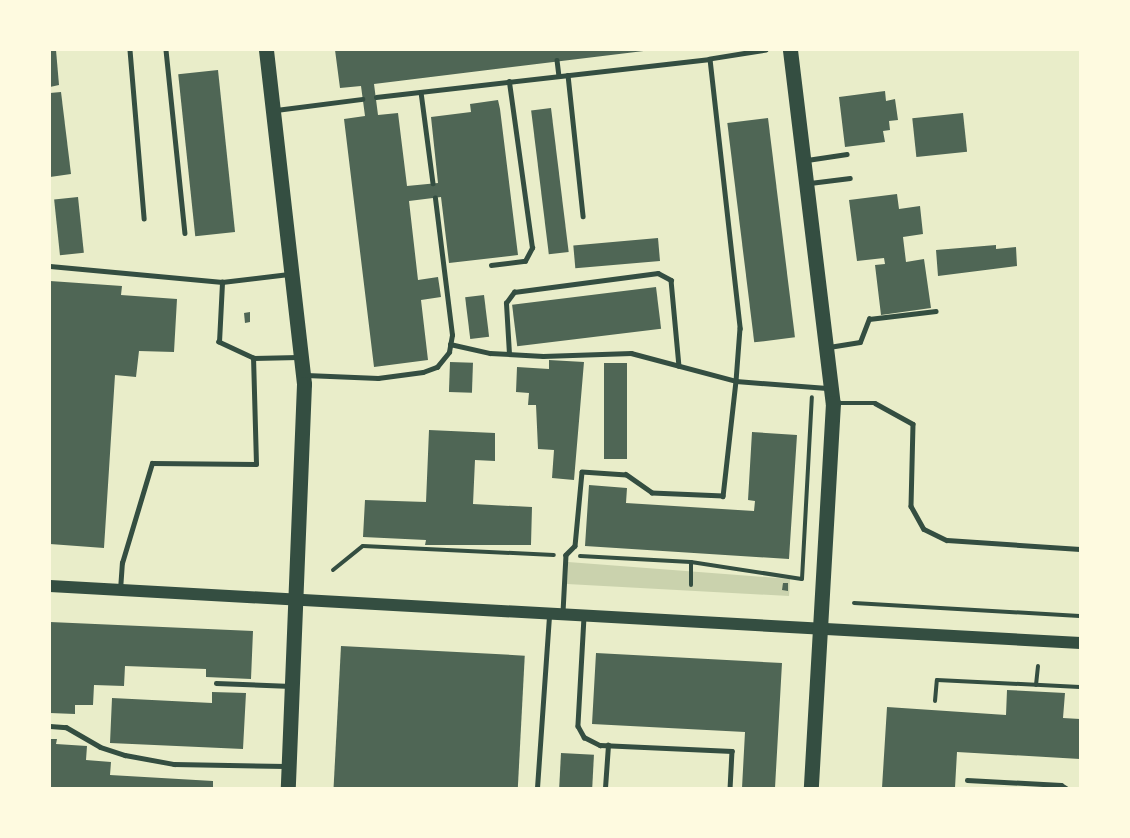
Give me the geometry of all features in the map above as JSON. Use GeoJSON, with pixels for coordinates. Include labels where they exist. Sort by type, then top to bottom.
{"type":"FeatureCollection","features":[{"type":"Feature","properties":{"kind":"main road"},"geometry":{"type":"LineString","coordinates":[[266,50],[294,273],[303,375],[297,601],[288,789]]}},
{"type":"Feature","properties":{"kind":"main road"},"geometry":{"type":"LineString","coordinates":[[790,50],[829,347],[833,396],[811,789]]}},
{"type":"Feature","properties":{"kind":"main road"},"geometry":{"type":"LineString","coordinates":[[50,586],[1080,643]]}},
{"type":"Feature","properties":{"kind":"lane"},"geometry":{"type":"LineString","coordinates":[[130,50],[144,218]]}},
{"type":"Feature","properties":{"kind":"lane"},"geometry":{"type":"LineString","coordinates":[[165,50],[185,232]]}},
{"type":"Feature","properties":{"kind":"lane"},"geometry":{"type":"LineString","coordinates":[[376,97],[710,59],[766,50]]}},
{"type":"Feature","properties":{"kind":"lane"},"geometry":{"type":"LineString","coordinates":[[562,613],[566,555],[575,546],[582,472],[626,475],[652,492],[723,496],[740,328],[710,59]]}},
{"type":"Feature","properties":{"kind":"lane"},"geometry":{"type":"LineString","coordinates":[[557,60],[559,76]]}},
{"type":"Feature","properties":{"kind":"lane"},"geometry":{"type":"LineString","coordinates":[[568,75],[583,216]]}},
{"type":"Feature","properties":{"kind":"lane"},"geometry":{"type":"LineString","coordinates":[[491,265],[525,261],[532,248],[509,82]]}},
{"type":"Feature","properties":{"kind":"lane"},"geometry":{"type":"LineString","coordinates":[[421,92],[433,183]]}},
{"type":"Feature","properties":{"kind":"lane"},"geometry":{"type":"LineString","coordinates":[[274,110],[362,99]]}},
{"type":"Feature","properties":{"kind":"lane"},"geometry":{"type":"LineString","coordinates":[[804,160],[847,154]]}},
{"type":"Feature","properties":{"kind":"lane"},"geometry":{"type":"LineString","coordinates":[[807,184],[850,178]]}},
{"type":"Feature","properties":{"kind":"lane"},"geometry":{"type":"LineString","coordinates":[[303,375],[378,378],[437,368],[450,344],[435,198]]}},
{"type":"Feature","properties":{"kind":"lane"},"geometry":{"type":"LineString","coordinates":[[50,266],[222,282],[294,273]]}},
{"type":"Feature","properties":{"kind":"lane"},"geometry":{"type":"LineString","coordinates":[[508,354],[506,303],[514,292],[658,273],[671,280],[679,366]]}},
{"type":"Feature","properties":{"kind":"lane"},"geometry":{"type":"LineString","coordinates":[[222,282],[219,342],[252,358],[302,357]]}},
{"type":"Feature","properties":{"kind":"lane"},"geometry":{"type":"LineString","coordinates":[[829,347],[860,342],[869,319],[936,311]]}},
{"type":"Feature","properties":{"kind":"lane"},"geometry":{"type":"LineString","coordinates":[[450,344],[508,354],[631,353],[736,381],[875,403],[913,424],[911,506],[924,529],[947,540],[1080,549]]}},
{"type":"Feature","properties":{"kind":"lane"},"geometry":{"type":"LineString","coordinates":[[120,591],[122,563],[152,462],[256,464],[252,358]]}},
{"type":"Feature","properties":{"kind":"lane"},"geometry":{"type":"LineString","coordinates":[[537,789],[549,612]]}},
{"type":"Feature","properties":{"kind":"lane"},"geometry":{"type":"LineString","coordinates":[[584,615],[578,726],[584,737],[608,746],[732,751],[730,789]]}},
{"type":"Feature","properties":{"kind":"lane"},"geometry":{"type":"LineString","coordinates":[[216,683],[293,686]]}},
{"type":"Feature","properties":{"kind":"lane"},"geometry":{"type":"LineString","coordinates":[[50,726],[66,727],[108,750],[165,762],[289,767]]}},
{"type":"Feature","properties":{"kind":"lane"},"geometry":{"type":"LineString","coordinates":[[605,789],[608,746]]}},
{"type":"Feature","properties":{"kind":"lane"},"geometry":{"type":"LineString","coordinates":[[967,780],[1061,785],[1066,789]]}},
{"type":"Feature","properties":{"kind":"path"},"geometry":{"type":"LineString","coordinates":[[333,570],[363,546],[566,555]]}},
{"type":"Feature","properties":{"kind":"path"},"geometry":{"type":"LineString","coordinates":[[691,562],[691,585]]}},
{"type":"Feature","properties":{"kind":"path"},"geometry":{"type":"LineString","coordinates":[[854,603],[1080,616]]}},
{"type":"Feature","properties":{"kind":"path"},"geometry":{"type":"LineString","coordinates":[[1036,685],[1038,666]]}},
{"type":"Feature","properties":{"kind":"path"},"geometry":{"type":"LineString","coordinates":[[935,701],[936,680],[1080,687]]}},
{"type":"Feature","properties":{"kind":"green space"},"geometry":{"type":"Polygon","coordinates":[[[568,562],[790,579],[789,596],[567,584],[568,562]]]}},
{"type":"Feature","properties":{"kind":"building"},"geometry":{"type":"Polygon","coordinates":[[[50,50],[56,50],[59,85],[50,87],[50,50]]]}},
{"type":"Feature","properties":{"kind":"building"},"geometry":{"type":"Polygon","coordinates":[[[335,50],[652,50],[374,84],[378,115],[398,113],[407,186],[438,183],[431,117],[471,112],[470,104],[498,100],[500,109],[518,255],[449,263],[441,197],[409,201],[418,280],[438,277],[441,297],[421,300],[428,360],[374,367],[344,119],[365,116],[361,86],[340,88],[335,50]]]}},
{"type":"Feature","properties":{"kind":"building"},"geometry":{"type":"Polygon","coordinates":[[[218,70],[235,232],[195,236],[178,74],[218,70]]]}},
{"type":"Feature","properties":{"kind":"building"},"geometry":{"type":"Polygon","coordinates":[[[885,91],[886,101],[895,99],[898,120],[889,121],[890,130],[883,131],[885,142],[845,147],[839,97],[885,91]]]}},
{"type":"Feature","properties":{"kind":"building"},"geometry":{"type":"Polygon","coordinates":[[[61,92],[71,174],[50,177],[50,93],[61,92]]]}},
{"type":"Feature","properties":{"kind":"building"},"geometry":{"type":"Polygon","coordinates":[[[551,108],[569,252],[549,254],[531,110],[551,108]]]}},
{"type":"Feature","properties":{"kind":"building"},"geometry":{"type":"Polygon","coordinates":[[[963,113],[967,152],[916,157],[912,118],[963,113]]]}},
{"type":"Feature","properties":{"kind":"building"},"geometry":{"type":"Polygon","coordinates":[[[768,118],[795,337],[754,342],[727,123],[768,118]]]}},
{"type":"Feature","properties":{"kind":"building"},"geometry":{"type":"Polygon","coordinates":[[[897,194],[899,209],[920,206],[923,234],[903,237],[906,262],[924,259],[931,308],[881,315],[875,265],[885,264],[884,258],[857,261],[849,200],[897,194]]]}},
{"type":"Feature","properties":{"kind":"building"},"geometry":{"type":"Polygon","coordinates":[[[78,197],[84,253],[60,255],[54,200],[78,197]]]}},
{"type":"Feature","properties":{"kind":"building"},"geometry":{"type":"Polygon","coordinates":[[[658,238],[660,261],[575,268],[573,245],[658,238]]]}},
{"type":"Feature","properties":{"kind":"building"},"geometry":{"type":"Polygon","coordinates":[[[996,245],[996,249],[1016,247],[1017,266],[938,276],[936,250],[996,245]]]}},
{"type":"Feature","properties":{"kind":"building"},"geometry":{"type":"Polygon","coordinates":[[[50,281],[122,286],[121,295],[177,299],[174,352],[139,351],[136,377],[115,375],[104,548],[50,544],[50,281]]]}},
{"type":"Feature","properties":{"kind":"building"},"geometry":{"type":"Polygon","coordinates":[[[656,287],[661,329],[517,346],[512,305],[656,287]]]}},
{"type":"Feature","properties":{"kind":"building"},"geometry":{"type":"Polygon","coordinates":[[[484,295],[489,337],[470,339],[465,297],[484,295]]]}},
{"type":"Feature","properties":{"kind":"building"},"geometry":{"type":"Polygon","coordinates":[[[250,312],[250,322],[245,323],[244,313],[250,312]]]}},
{"type":"Feature","properties":{"kind":"building"},"geometry":{"type":"Polygon","coordinates":[[[549,360],[584,362],[574,480],[552,478],[554,450],[538,449],[536,405],[528,405],[529,393],[516,392],[517,367],[549,369],[549,360]]]}},
{"type":"Feature","properties":{"kind":"building"},"geometry":{"type":"Polygon","coordinates":[[[450,362],[473,363],[472,393],[449,392],[450,362]]]}},
{"type":"Feature","properties":{"kind":"building"},"geometry":{"type":"Polygon","coordinates":[[[604,363],[627,363],[627,459],[604,459],[604,363]]]}},
{"type":"Feature","properties":{"kind":"building"},"geometry":{"type":"Polygon","coordinates":[[[429,430],[495,433],[495,461],[475,460],[473,504],[532,507],[531,545],[425,545],[426,540],[363,537],[365,500],[426,502],[429,430]]]}},
{"type":"Feature","properties":{"kind":"building"},"geometry":{"type":"Polygon","coordinates":[[[752,432],[797,435],[789,559],[585,546],[589,485],[627,488],[626,503],[754,511],[755,501],[748,500],[752,432]]]}},
{"type":"Feature","properties":{"kind":"building"},"geometry":{"type":"Polygon","coordinates":[[[783,583],[788,583],[788,591],[782,590],[783,583]]]}},
{"type":"Feature","properties":{"kind":"building"},"geometry":{"type":"Polygon","coordinates":[[[50,622],[253,631],[251,679],[206,677],[206,669],[125,666],[124,686],[94,685],[93,705],[75,705],[75,714],[50,713],[50,622]]]}},
{"type":"Feature","properties":{"kind":"building"},"geometry":{"type":"Polygon","coordinates":[[[341,646],[525,656],[518,788],[334,788],[341,646]]]}},
{"type":"Feature","properties":{"kind":"building"},"geometry":{"type":"Polygon","coordinates":[[[596,653],[782,663],[775,788],[742,788],[745,732],[592,724],[596,653]]]}},
{"type":"Feature","properties":{"kind":"building"},"geometry":{"type":"Polygon","coordinates":[[[1007,690],[1065,693],[1063,718],[1080,719],[1080,759],[957,752],[955,788],[882,788],[887,707],[1006,715],[1007,690]]]}},
{"type":"Feature","properties":{"kind":"building"},"geometry":{"type":"Polygon","coordinates":[[[212,692],[246,693],[243,749],[110,743],[112,698],[212,703],[212,692]]]}},
{"type":"Feature","properties":{"kind":"building"},"geometry":{"type":"Polygon","coordinates":[[[50,739],[57,739],[56,744],[87,746],[86,760],[111,762],[110,775],[213,781],[213,788],[50,788],[50,739]]]}},
{"type":"Feature","properties":{"kind":"building"},"geometry":{"type":"Polygon","coordinates":[[[561,753],[594,755],[592,788],[559,788],[561,753]]]}}]}
